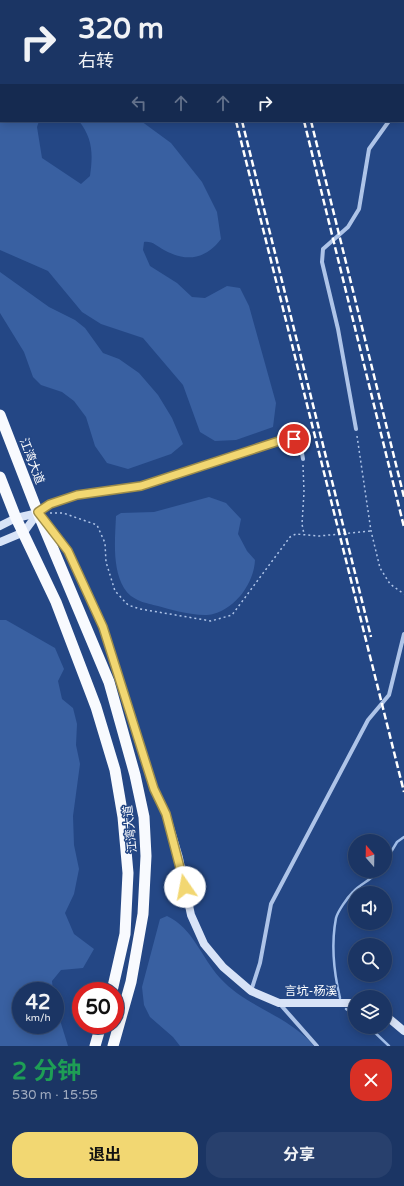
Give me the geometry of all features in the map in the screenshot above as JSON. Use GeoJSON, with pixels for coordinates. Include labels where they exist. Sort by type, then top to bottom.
{"type":"FeatureCollection","features":[{"type":"Feature","properties":{"kind":"highway","name":"江湾大道"},"geometry":{"type":"LineString","coordinates":[[0,415],[38,512],[110,682],[135,775],[144,817],[146,856],[144,914],[131,982],[113,1046]]}},
{"type":"Feature","properties":{"kind":"highway","name":"江湾大道"},"geometry":{"type":"LineString","coordinates":[[0,477],[16,518],[24,532],[56,602],[86,679],[96,707],[116,778],[123,817],[128,873],[125,934],[114,982]]}},
{"type":"Feature","properties":{"kind":"highway"},"geometry":{"type":"LineString","coordinates":[[95,1046],[99,1034]]}},
{"type":"Feature","properties":{"kind":"main road"},"geometry":{"type":"LineString","coordinates":[[0,526],[16,518],[38,512]]}},
{"type":"Feature","properties":{"kind":"main road"},"geometry":{"type":"LineString","coordinates":[[0,542],[24,532],[38,512]]}},
{"type":"Feature","properties":{"kind":"main road","name":"言坑-杨溪"},"geometry":{"type":"LineString","coordinates":[[38,512],[68,551],[103,627],[154,789],[166,814],[179,858],[191,915],[204,944],[223,967],[251,991],[279,1003],[348,1003]]}},
{"type":"Feature","properties":{"kind":"main road"},"geometry":{"type":"LineString","coordinates":[[392,1021],[404,1031]]}},
{"type":"Feature","properties":{"kind":"street"},"geometry":{"type":"LineString","coordinates":[[356,429],[338,330],[322,262],[323,249],[348,227],[359,209],[369,148],[388,122]]}},
{"type":"Feature","properties":{"kind":"street"},"geometry":{"type":"LineString","coordinates":[[38,512],[50,504],[77,495],[141,486],[285,439],[294,439],[297,442],[302,450],[303,459]]}},
{"type":"Feature","properties":{"kind":"street"},"geometry":{"type":"LineString","coordinates":[[251,991],[260,963],[271,904],[368,720],[389,695],[404,634]]}},
{"type":"Feature","properties":{"kind":"street"},"geometry":{"type":"LineString","coordinates":[[279,1003],[317,1046]]}},
{"type":"Feature","properties":{"kind":"path"},"geometry":{"type":"LineString","coordinates":[[356,429],[371,531],[380,568],[390,584],[404,594]]}},
{"type":"Feature","properties":{"kind":"path"},"geometry":{"type":"LineString","coordinates":[[303,459],[304,492],[302,524],[304,534]]}},
{"type":"Feature","properties":{"kind":"path"},"geometry":{"type":"LineString","coordinates":[[38,512],[63,513],[97,525],[105,543],[106,562],[115,591],[128,605],[140,609],[211,621],[232,615],[290,537],[296,534],[319,536],[371,531]]}},
{"type":"Feature","properties":{"kind":"shaded area"},"geometry":{"type":"Polygon","coordinates":[[[0,122],[39,122],[37,127],[42,158],[81,184],[90,176],[92,154],[87,134],[80,122],[142,122],[171,143],[202,182],[217,212],[221,239],[208,251],[195,257],[172,254],[152,243],[147,242],[144,242],[143,250],[150,266],[177,283],[192,297],[205,298],[227,286],[240,288],[249,306],[276,403],[273,427],[236,440],[215,441],[200,432],[183,385],[143,338],[101,324],[82,312],[48,271],[0,250],[0,122]]]}},
{"type":"Feature","properties":{"kind":"shaded area"},"geometry":{"type":"Polygon","coordinates":[[[0,272],[49,307],[75,320],[85,328],[103,353],[119,359],[139,373],[158,395],[172,418],[183,444],[171,454],[128,469],[107,463],[95,446],[86,417],[74,401],[62,392],[41,385],[33,377],[24,352],[0,313],[0,272]]]}},
{"type":"Feature","properties":{"kind":"shaded area"},"geometry":{"type":"Polygon","coordinates":[[[209,497],[226,503],[241,519],[238,534],[247,551],[255,560],[251,577],[242,593],[229,606],[221,611],[208,615],[170,610],[135,599],[131,596],[124,588],[120,580],[116,562],[116,516],[121,513],[154,512],[209,497]]]}},
{"type":"Feature","properties":{"kind":"shaded area"},"geometry":{"type":"Polygon","coordinates":[[[0,620],[6,620],[55,648],[64,669],[58,681],[62,699],[73,708],[77,724],[76,745],[80,764],[73,816],[74,845],[79,869],[74,894],[65,913],[74,934],[94,949],[83,968],[61,970],[52,982],[12,982],[12,1034],[64,1033],[68,1046],[0,1046],[0,620]]]}},
{"type":"Feature","properties":{"kind":"shaded area"},"geometry":{"type":"Polygon","coordinates":[[[167,916],[184,928],[213,970],[230,988],[292,1026],[304,1035],[314,1046],[180,1046],[173,1037],[150,1017],[144,1005],[142,987],[160,919],[167,916]]]}},
{"type":"Feature","properties":{"kind":"waterway"},"geometry":{"type":"LineString","coordinates":[[392,850],[397,842],[404,837]]}},
{"type":"Feature","properties":{"kind":"waterway"},"geometry":{"type":"LineString","coordinates":[[340,998],[334,958],[334,928],[336,918],[341,908],[356,889],[372,878]]}},
{"type":"Feature","properties":{"kind":"waterway"},"geometry":{"type":"LineString","coordinates":[[376,1034],[389,1046]]}},
{"type":"Feature","properties":{"kind":"railway"},"geometry":{"type":"LineString","coordinates":[[236,122],[404,792]]}},
{"type":"Feature","properties":{"kind":"railway"},"geometry":{"type":"LineString","coordinates":[[242,122],[371,637]]}},
{"type":"Feature","properties":{"kind":"railway"},"geometry":{"type":"LineString","coordinates":[[304,122],[404,527]]}},
{"type":"Feature","properties":{"kind":"railway"},"geometry":{"type":"LineString","coordinates":[[311,122],[404,497]]}},
{"type":"Feature","properties":{"kind":"route"},"geometry":{"type":"LineString","coordinates":[[185,887],[179,858],[166,814],[154,789],[103,627],[68,551],[38,512],[50,504],[77,495],[95,491],[117,490],[141,486],[285,439],[294,439]]}}]}
